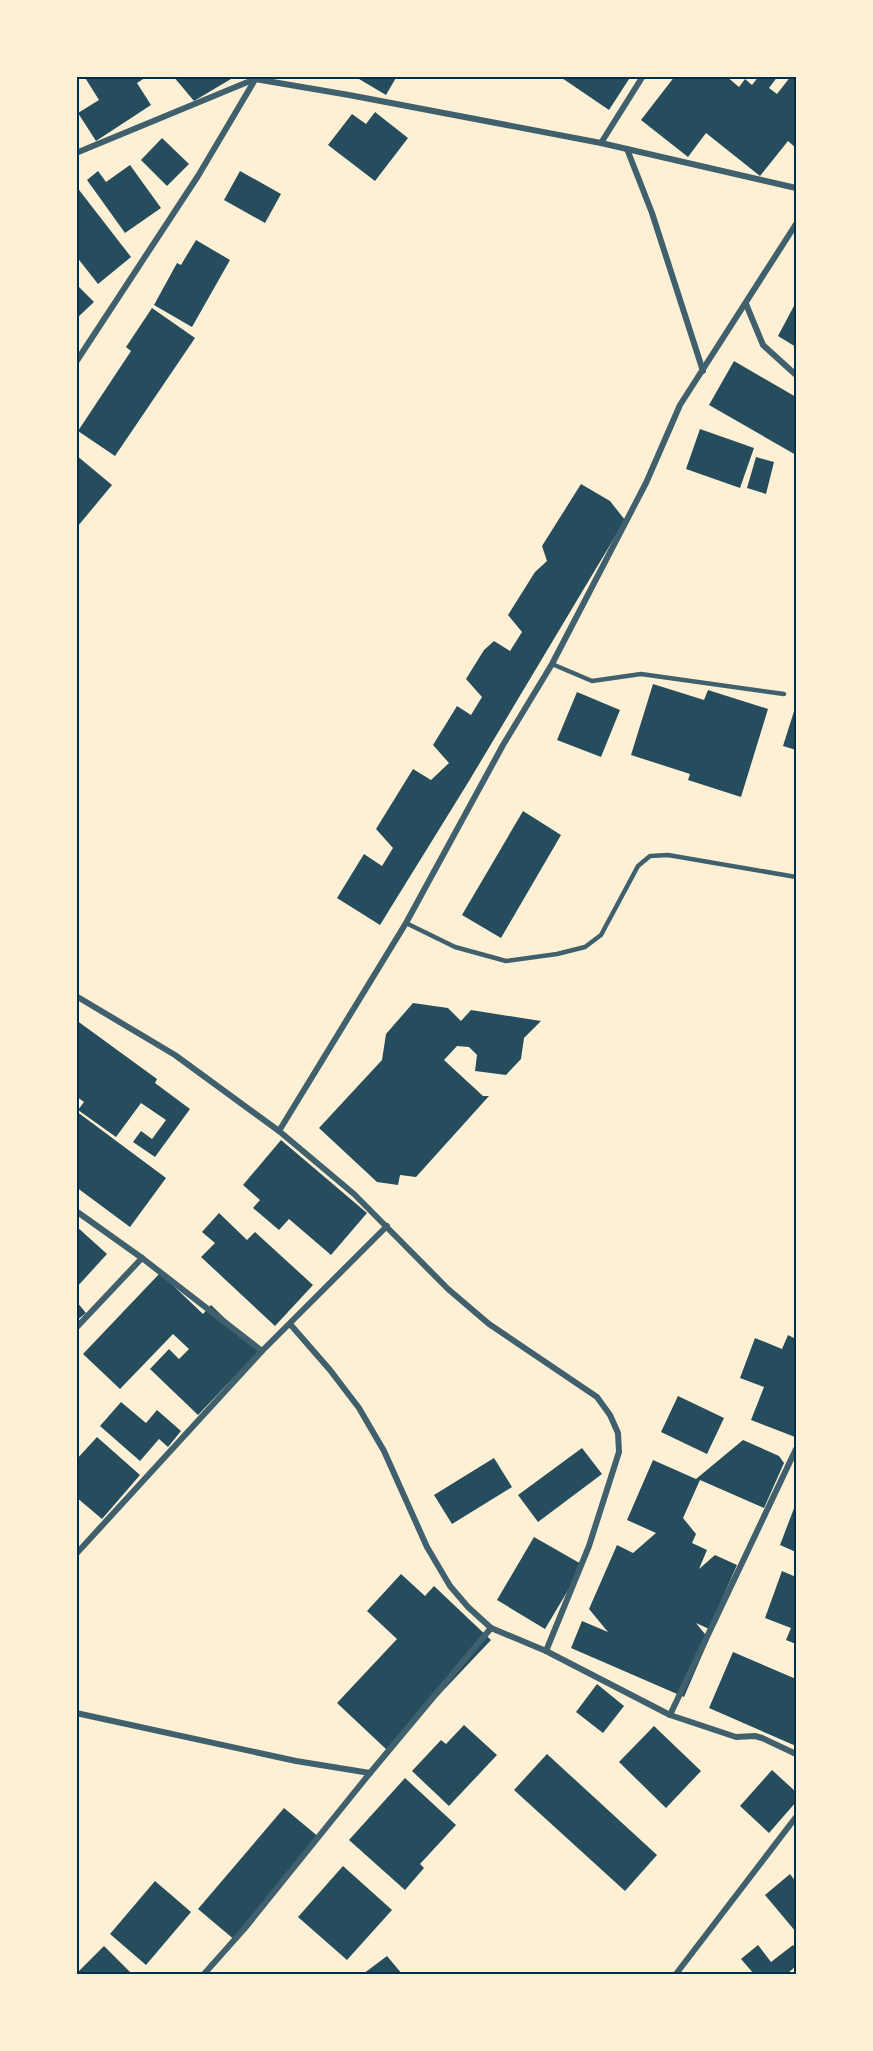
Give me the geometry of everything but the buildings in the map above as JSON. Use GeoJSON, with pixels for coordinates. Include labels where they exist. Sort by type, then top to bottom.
{"type":"FeatureCollection","features":[{"type":"Feature","properties":{"kind":"street"},"geometry":{"type":"LineString","coordinates":[[601,143],[643,76]]}},
{"type":"Feature","properties":{"kind":"street"},"geometry":{"type":"LineString","coordinates":[[76,362],[198,176],[256,78]]}},
{"type":"Feature","properties":{"kind":"street"},"geometry":{"type":"LineString","coordinates":[[76,153],[256,78],[601,143],[794,187],[796,180]]}},
{"type":"Feature","properties":{"kind":"street"},"geometry":{"type":"LineString","coordinates":[[627,149],[652,213],[703,370]]}},
{"type":"Feature","properties":{"kind":"street"},"geometry":{"type":"LineString","coordinates":[[279,1131],[406,923],[503,746],[552,664],[646,483],[680,405],[796,224]]}},
{"type":"Feature","properties":{"kind":"street"},"geometry":{"type":"LineString","coordinates":[[746,304],[763,345],[796,375]]}},
{"type":"Feature","properties":{"kind":"street"},"geometry":{"type":"LineString","coordinates":[[76,996],[175,1055],[279,1131],[354,1194],[448,1288],[489,1324],[597,1397],[610,1415],[618,1432],[619,1452],[590,1546],[546,1651]]}},
{"type":"Feature","properties":{"kind":"street"},"geometry":{"type":"LineString","coordinates":[[76,1211],[142,1258],[262,1351]]}},
{"type":"Feature","properties":{"kind":"street"},"geometry":{"type":"LineString","coordinates":[[76,1554],[262,1351],[387,1226]]}},
{"type":"Feature","properties":{"kind":"street"},"geometry":{"type":"LineString","coordinates":[[76,1328],[142,1258]]}},
{"type":"Feature","properties":{"kind":"street"},"geometry":{"type":"LineString","coordinates":[[290,1324],[359,1408],[384,1451],[428,1547],[450,1586],[491,1628],[546,1651],[670,1715],[736,1737],[762,1738],[796,1754]]}},
{"type":"Feature","properties":{"kind":"street"},"geometry":{"type":"LineString","coordinates":[[670,1715],[796,1449]]}},
{"type":"Feature","properties":{"kind":"street"},"geometry":{"type":"LineString","coordinates":[[204,1974],[245,1928],[491,1628]]}},
{"type":"Feature","properties":{"kind":"street"},"geometry":{"type":"LineString","coordinates":[[76,1713],[296,1761],[370,1773]]}},
{"type":"Feature","properties":{"kind":"street"},"geometry":{"type":"LineString","coordinates":[[676,1974],[796,1817]]}},
{"type":"Feature","properties":{"kind":"lane"},"geometry":{"type":"LineString","coordinates":[[552,664],[592,681],[641,674],[784,694]]}},
{"type":"Feature","properties":{"kind":"lane"},"geometry":{"type":"LineString","coordinates":[[406,923],[455,946],[506,961],[557,954],[585,947],[601,935],[638,866],[650,856],[669,855],[796,877]]}}]}
